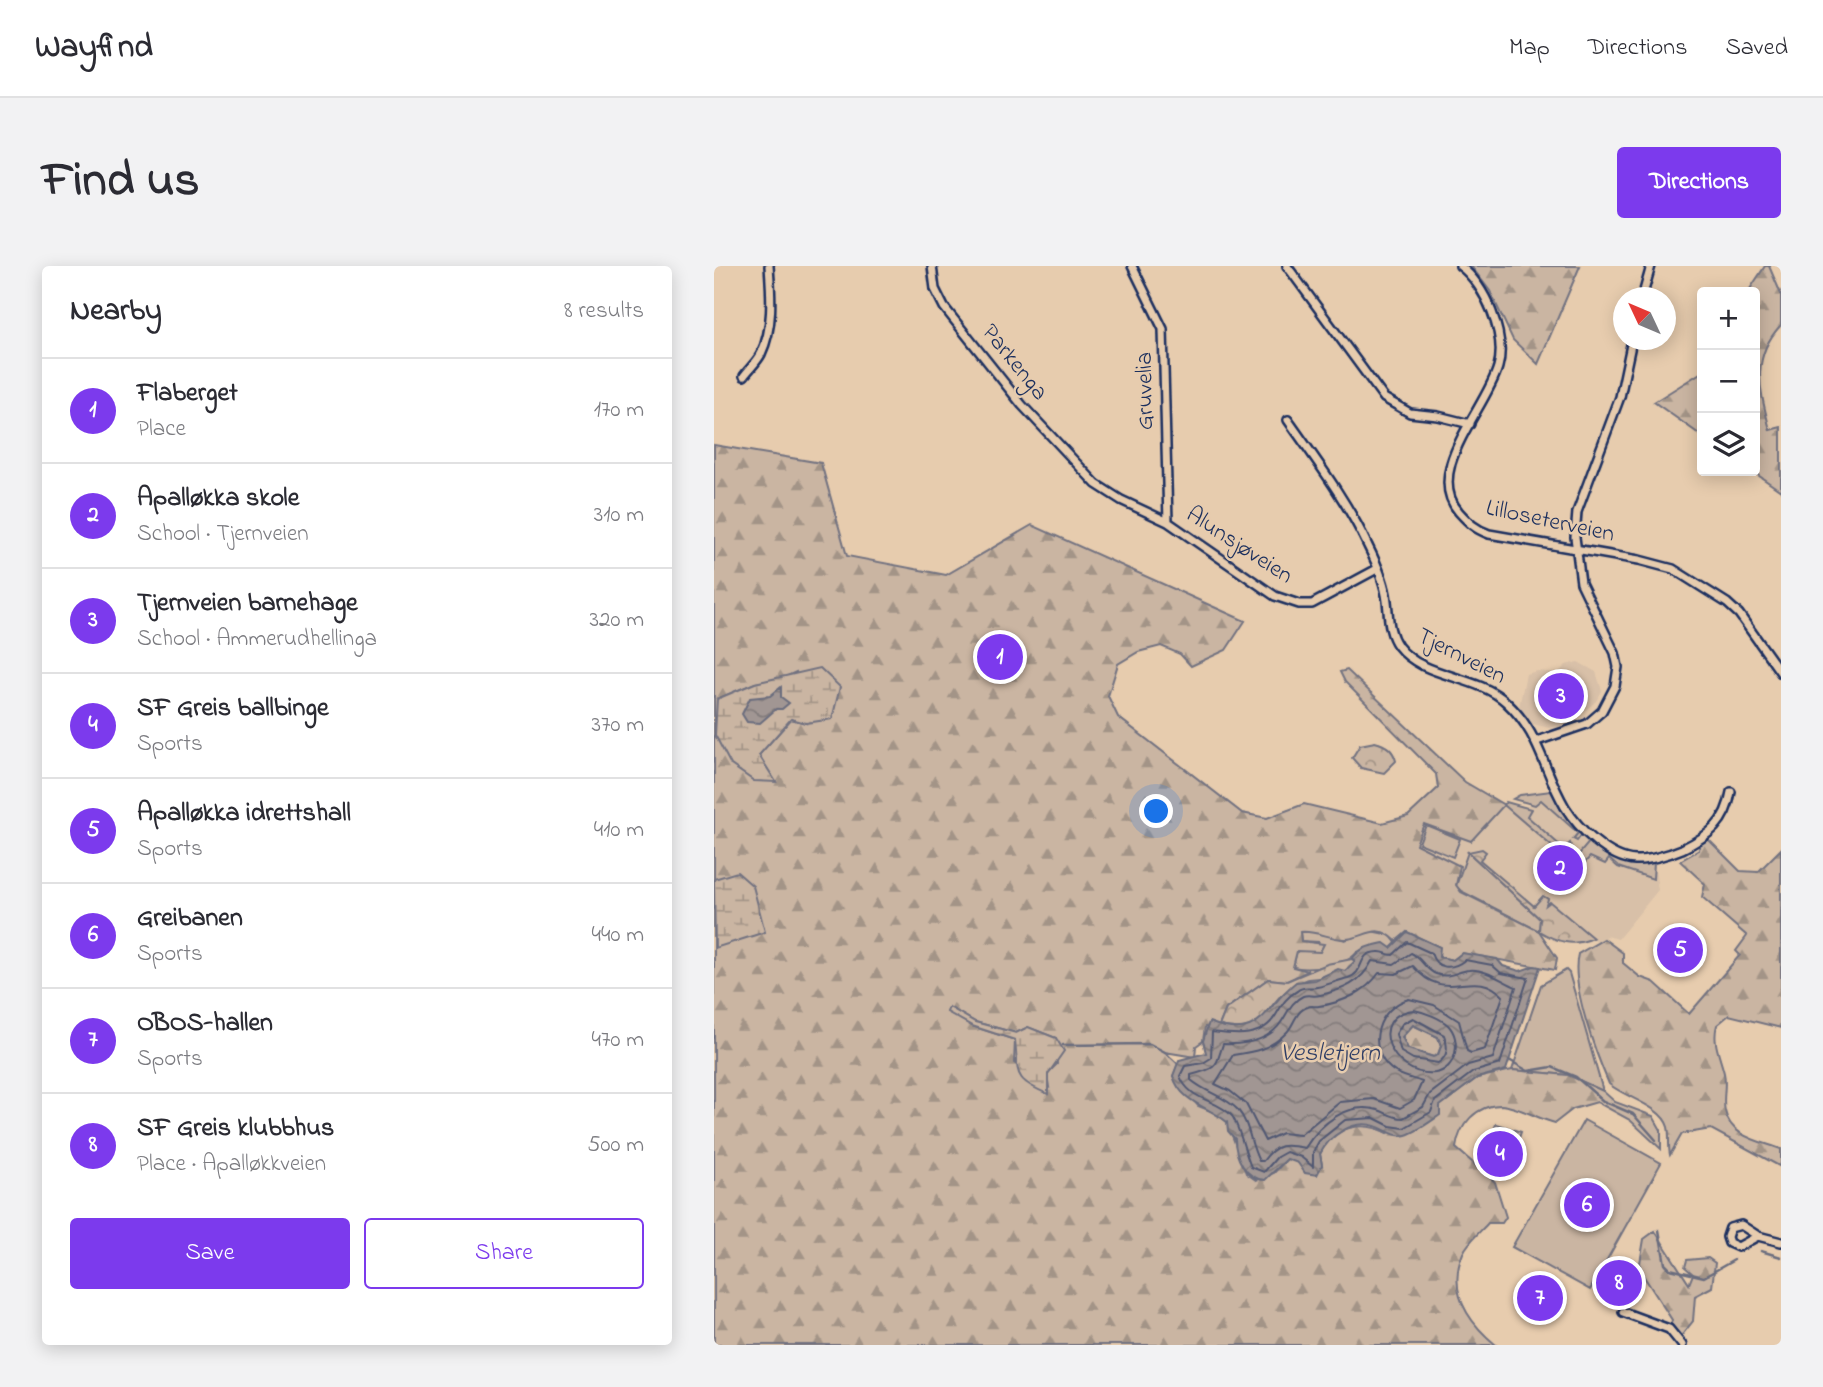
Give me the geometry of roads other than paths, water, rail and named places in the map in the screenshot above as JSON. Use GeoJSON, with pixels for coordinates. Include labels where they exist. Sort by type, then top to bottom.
{"type":"FeatureCollection","features":[{"type":"Feature","properties":{"kind":"street"},"geometry":{"type":"LineString","coordinates":[[744,376],[762,353],[772,301],[769,266]]}},
{"type":"Feature","properties":{"kind":"street","name":"Parkenga"},"geometry":{"type":"LineString","coordinates":[[932,266],[936,289],[944,307],[1022,405],[1084,473]]}},
{"type":"Feature","properties":{"kind":"street","name":"Gruvelia"},"geometry":{"type":"LineString","coordinates":[[1132,266],[1163,329],[1168,522]]}},
{"type":"Feature","properties":{"kind":"street"},"geometry":{"type":"LineString","coordinates":[[1287,266],[1384,398],[1410,413],[1438,415],[1470,424]]}},
{"type":"Feature","properties":{"kind":"street","name":"Lilloseterveien"},"geometry":{"type":"LineString","coordinates":[[1460,266],[1478,283],[1487,298],[1499,347],[1499,365],[1454,454],[1448,474],[1448,489],[1457,510],[1474,528],[1489,534],[1658,564],[1712,592],[1739,614],[1781,673]]}},
{"type":"Feature","properties":{"kind":"street"},"geometry":{"type":"LineString","coordinates":[[1645,287],[1651,266]]}},
{"type":"Feature","properties":{"kind":"street"},"geometry":{"type":"LineString","coordinates":[[1537,741],[1587,724],[1602,711],[1615,686],[1618,667],[1615,653],[1587,600],[1576,548],[1577,512],[1619,397],[1630,350]]}},
{"type":"Feature","properties":{"kind":"street","name":"Tjernveien"},"geometry":{"type":"LineString","coordinates":[[1288,420],[1354,522],[1377,569],[1387,600],[1389,626],[1403,652],[1421,663],[1472,682],[1500,697],[1537,741],[1558,795],[1577,824],[1601,844],[1635,860],[1674,852],[1705,836],[1728,812],[1731,792]]}},
{"type":"Feature","properties":{"kind":"street","name":"Alunsjøveien"},"geometry":{"type":"LineString","coordinates":[[1084,473],[1121,500],[1168,522],[1275,596],[1299,604],[1317,602],[1377,569]]}},
{"type":"Feature","properties":{"kind":"street"},"geometry":{"type":"LineString","coordinates":[[1758,1236],[1781,1242]]}},
{"type":"Feature","properties":{"kind":"street"},"geometry":{"type":"LineString","coordinates":[[1623,1312],[1669,1329],[1682,1345]]}},
{"type":"Feature","properties":{"kind":"water"},"geometry":{"type":"Polygon","coordinates":[[[781,687],[781,697],[789,703],[782,709],[776,709],[760,723],[747,722],[742,714],[750,698],[770,696],[781,687]]]}},
{"type":"Feature","properties":{"kind":"water","name":"Vesletjern"},"geometry":{"type":"Polygon","coordinates":[[[1407,932],[1440,947],[1439,957],[1453,960],[1462,953],[1497,959],[1503,966],[1520,971],[1534,966],[1540,967],[1506,1070],[1477,1078],[1440,1106],[1440,1115],[1410,1134],[1402,1136],[1367,1124],[1350,1127],[1336,1135],[1324,1147],[1320,1154],[1322,1165],[1317,1175],[1305,1173],[1298,1163],[1287,1159],[1265,1180],[1252,1176],[1239,1160],[1235,1139],[1228,1131],[1227,1122],[1189,1098],[1177,1085],[1173,1076],[1179,1060],[1206,1053],[1203,1041],[1209,1022],[1240,1028],[1251,1025],[1260,1020],[1296,982],[1315,980],[1338,969],[1345,971],[1355,961],[1352,959],[1355,955],[1366,948],[1384,943],[1391,948],[1407,932]],[[1413,1025],[1402,1037],[1408,1049],[1433,1057],[1438,1055],[1441,1046],[1438,1037],[1413,1025]]]}},
{"type":"Feature","properties":{"kind":"waterway"},"geometry":{"type":"LineString","coordinates":[[1063,1045],[1150,1044],[1165,1052]]}},
{"type":"Feature","properties":{"kind":"waterway"},"geometry":{"type":"LineString","coordinates":[[1509,1060],[1528,1071],[1552,1067],[1576,1077],[1603,1101],[1633,1114],[1656,1140]]}},
{"type":"Feature","properties":{"kind":"waterway"},"geometry":{"type":"LineString","coordinates":[[1659,1230],[1665,1264],[1670,1269],[1704,1277],[1734,1260]]}},
{"type":"Feature","properties":{"kind":"waterway"},"geometry":{"type":"LineString","coordinates":[[1761,1251],[1781,1257]]}},
{"type":"Feature","properties":{"kind":"place","name":"Flaberget"},"geometry":{"type":"Point","coordinates":[1000,657]}},
{"type":"Feature","properties":{"kind":"place","name":"Tjernveien barnehage"},"geometry":{"type":"Point","coordinates":[1561,696]}},
{"type":"Feature","properties":{"kind":"place","name":"Apalløkka skole"},"geometry":{"type":"Point","coordinates":[1560,868]}},
{"type":"Feature","properties":{"kind":"place","name":"Apalløkka idrettshall"},"geometry":{"type":"Point","coordinates":[1680,950]}},
{"type":"Feature","properties":{"kind":"place","name":"SF Greis ballbinge"},"geometry":{"type":"Point","coordinates":[1500,1154]}},
{"type":"Feature","properties":{"kind":"place","name":"Greibanen"},"geometry":{"type":"Point","coordinates":[1587,1205]}},
{"type":"Feature","properties":{"kind":"place","name":"SF Greis klubbhus"},"geometry":{"type":"Point","coordinates":[1619,1283]}},
{"type":"Feature","properties":{"kind":"place","name":"OBOS-hallen"},"geometry":{"type":"Point","coordinates":[1540,1298]}}]}
